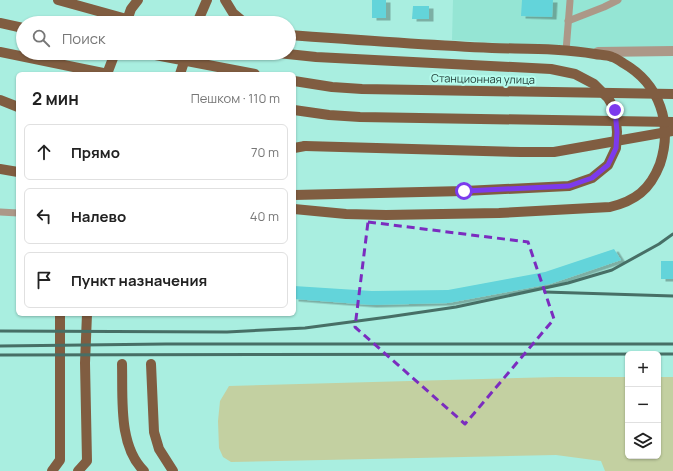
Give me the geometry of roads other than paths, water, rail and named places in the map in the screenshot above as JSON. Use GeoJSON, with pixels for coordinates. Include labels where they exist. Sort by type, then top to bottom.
{"type":"FeatureCollection","features":[{"type":"Feature","properties":{"kind":"main road"},"geometry":{"type":"LineString","coordinates":[[58,0],[116,16]]}},
{"type":"Feature","properties":{"kind":"main road"},"geometry":{"type":"LineString","coordinates":[[128,16],[132,5],[138,0]]}},
{"type":"Feature","properties":{"kind":"main road"},"geometry":{"type":"LineString","coordinates":[[200,16],[207,0]]}},
{"type":"Feature","properties":{"kind":"main road"},"geometry":{"type":"LineString","coordinates":[[225,0],[237,16]]}},
{"type":"Feature","properties":{"kind":"main road"},"geometry":{"type":"LineString","coordinates":[[0,23],[16,26]]}},
{"type":"Feature","properties":{"kind":"main road"},"geometry":{"type":"LineString","coordinates":[[296,36],[421,45],[582,52],[612,57],[635,70],[652,88],[663,109],[665,128],[663,154],[655,177],[641,194],[626,203],[610,207],[499,213],[346,214],[296,209]]}},
{"type":"Feature","properties":{"kind":"main road"},"geometry":{"type":"LineString","coordinates":[[0,52],[16,55]]}},
{"type":"Feature","properties":{"kind":"main road"},"geometry":{"type":"LineString","coordinates":[[296,55],[551,69],[575,74],[594,84],[608,98],[615,110],[617,132],[616,148],[608,165],[592,178],[569,186],[464,191],[296,195]]}},
{"type":"Feature","properties":{"kind":"main road"},"geometry":{"type":"LineString","coordinates":[[45,60],[108,71],[112,60]]}},
{"type":"Feature","properties":{"kind":"main road"},"geometry":{"type":"LineString","coordinates":[[182,60],[245,72]]}},
{"type":"Feature","properties":{"kind":"main road"},"geometry":{"type":"LineString","coordinates":[[181,72],[185,60]]}},
{"type":"Feature","properties":{"kind":"main road","name":"Станционная улица"},"geometry":{"type":"LineString","coordinates":[[296,82],[362,89],[673,94]]}},
{"type":"Feature","properties":{"kind":"main road"},"geometry":{"type":"LineString","coordinates":[[0,100],[15,106]]}},
{"type":"Feature","properties":{"kind":"main road"},"geometry":{"type":"LineString","coordinates":[[296,110],[329,115],[360,117],[673,122]]}},
{"type":"Feature","properties":{"kind":"main road"},"geometry":{"type":"LineString","coordinates":[[296,148],[305,146],[554,152],[673,131]]}},
{"type":"Feature","properties":{"kind":"main road"},"geometry":{"type":"LineString","coordinates":[[0,169],[16,172]]}},
{"type":"Feature","properties":{"kind":"main road"},"geometry":{"type":"LineString","coordinates":[[52,471],[60,460],[60,316]]}},
{"type":"Feature","properties":{"kind":"main road"},"geometry":{"type":"LineString","coordinates":[[78,471],[87,461],[85,363],[86,316]]}},
{"type":"Feature","properties":{"kind":"main road"},"geometry":{"type":"LineString","coordinates":[[122,364],[124,426],[128,447],[139,466],[144,471]]}},
{"type":"Feature","properties":{"kind":"main road"},"geometry":{"type":"LineString","coordinates":[[151,364],[154,432],[159,449],[173,471]]}},
{"type":"Feature","properties":{"kind":"street"},"geometry":{"type":"LineString","coordinates":[[582,52],[673,51]]}},
{"type":"Feature","properties":{"kind":"lane"},"geometry":{"type":"LineString","coordinates":[[568,21],[618,0]]}},
{"type":"Feature","properties":{"kind":"lane"},"geometry":{"type":"LineString","coordinates":[[566,51],[570,1]]}},
{"type":"Feature","properties":{"kind":"lane"},"geometry":{"type":"LineString","coordinates":[[0,212],[16,213]]}},
{"type":"Feature","properties":{"kind":"railway"},"geometry":{"type":"LineString","coordinates":[[0,331],[227,332],[305,328],[388,317],[456,307],[568,283],[612,270],[659,244],[673,234]]}},
{"type":"Feature","properties":{"kind":"railway"},"geometry":{"type":"LineString","coordinates":[[545,292],[673,296]]}},
{"type":"Feature","properties":{"kind":"railway"},"geometry":{"type":"LineString","coordinates":[[0,346],[166,344],[673,344]]}},
{"type":"Feature","properties":{"kind":"railway"},"geometry":{"type":"LineString","coordinates":[[0,355],[673,354]]}}]}
